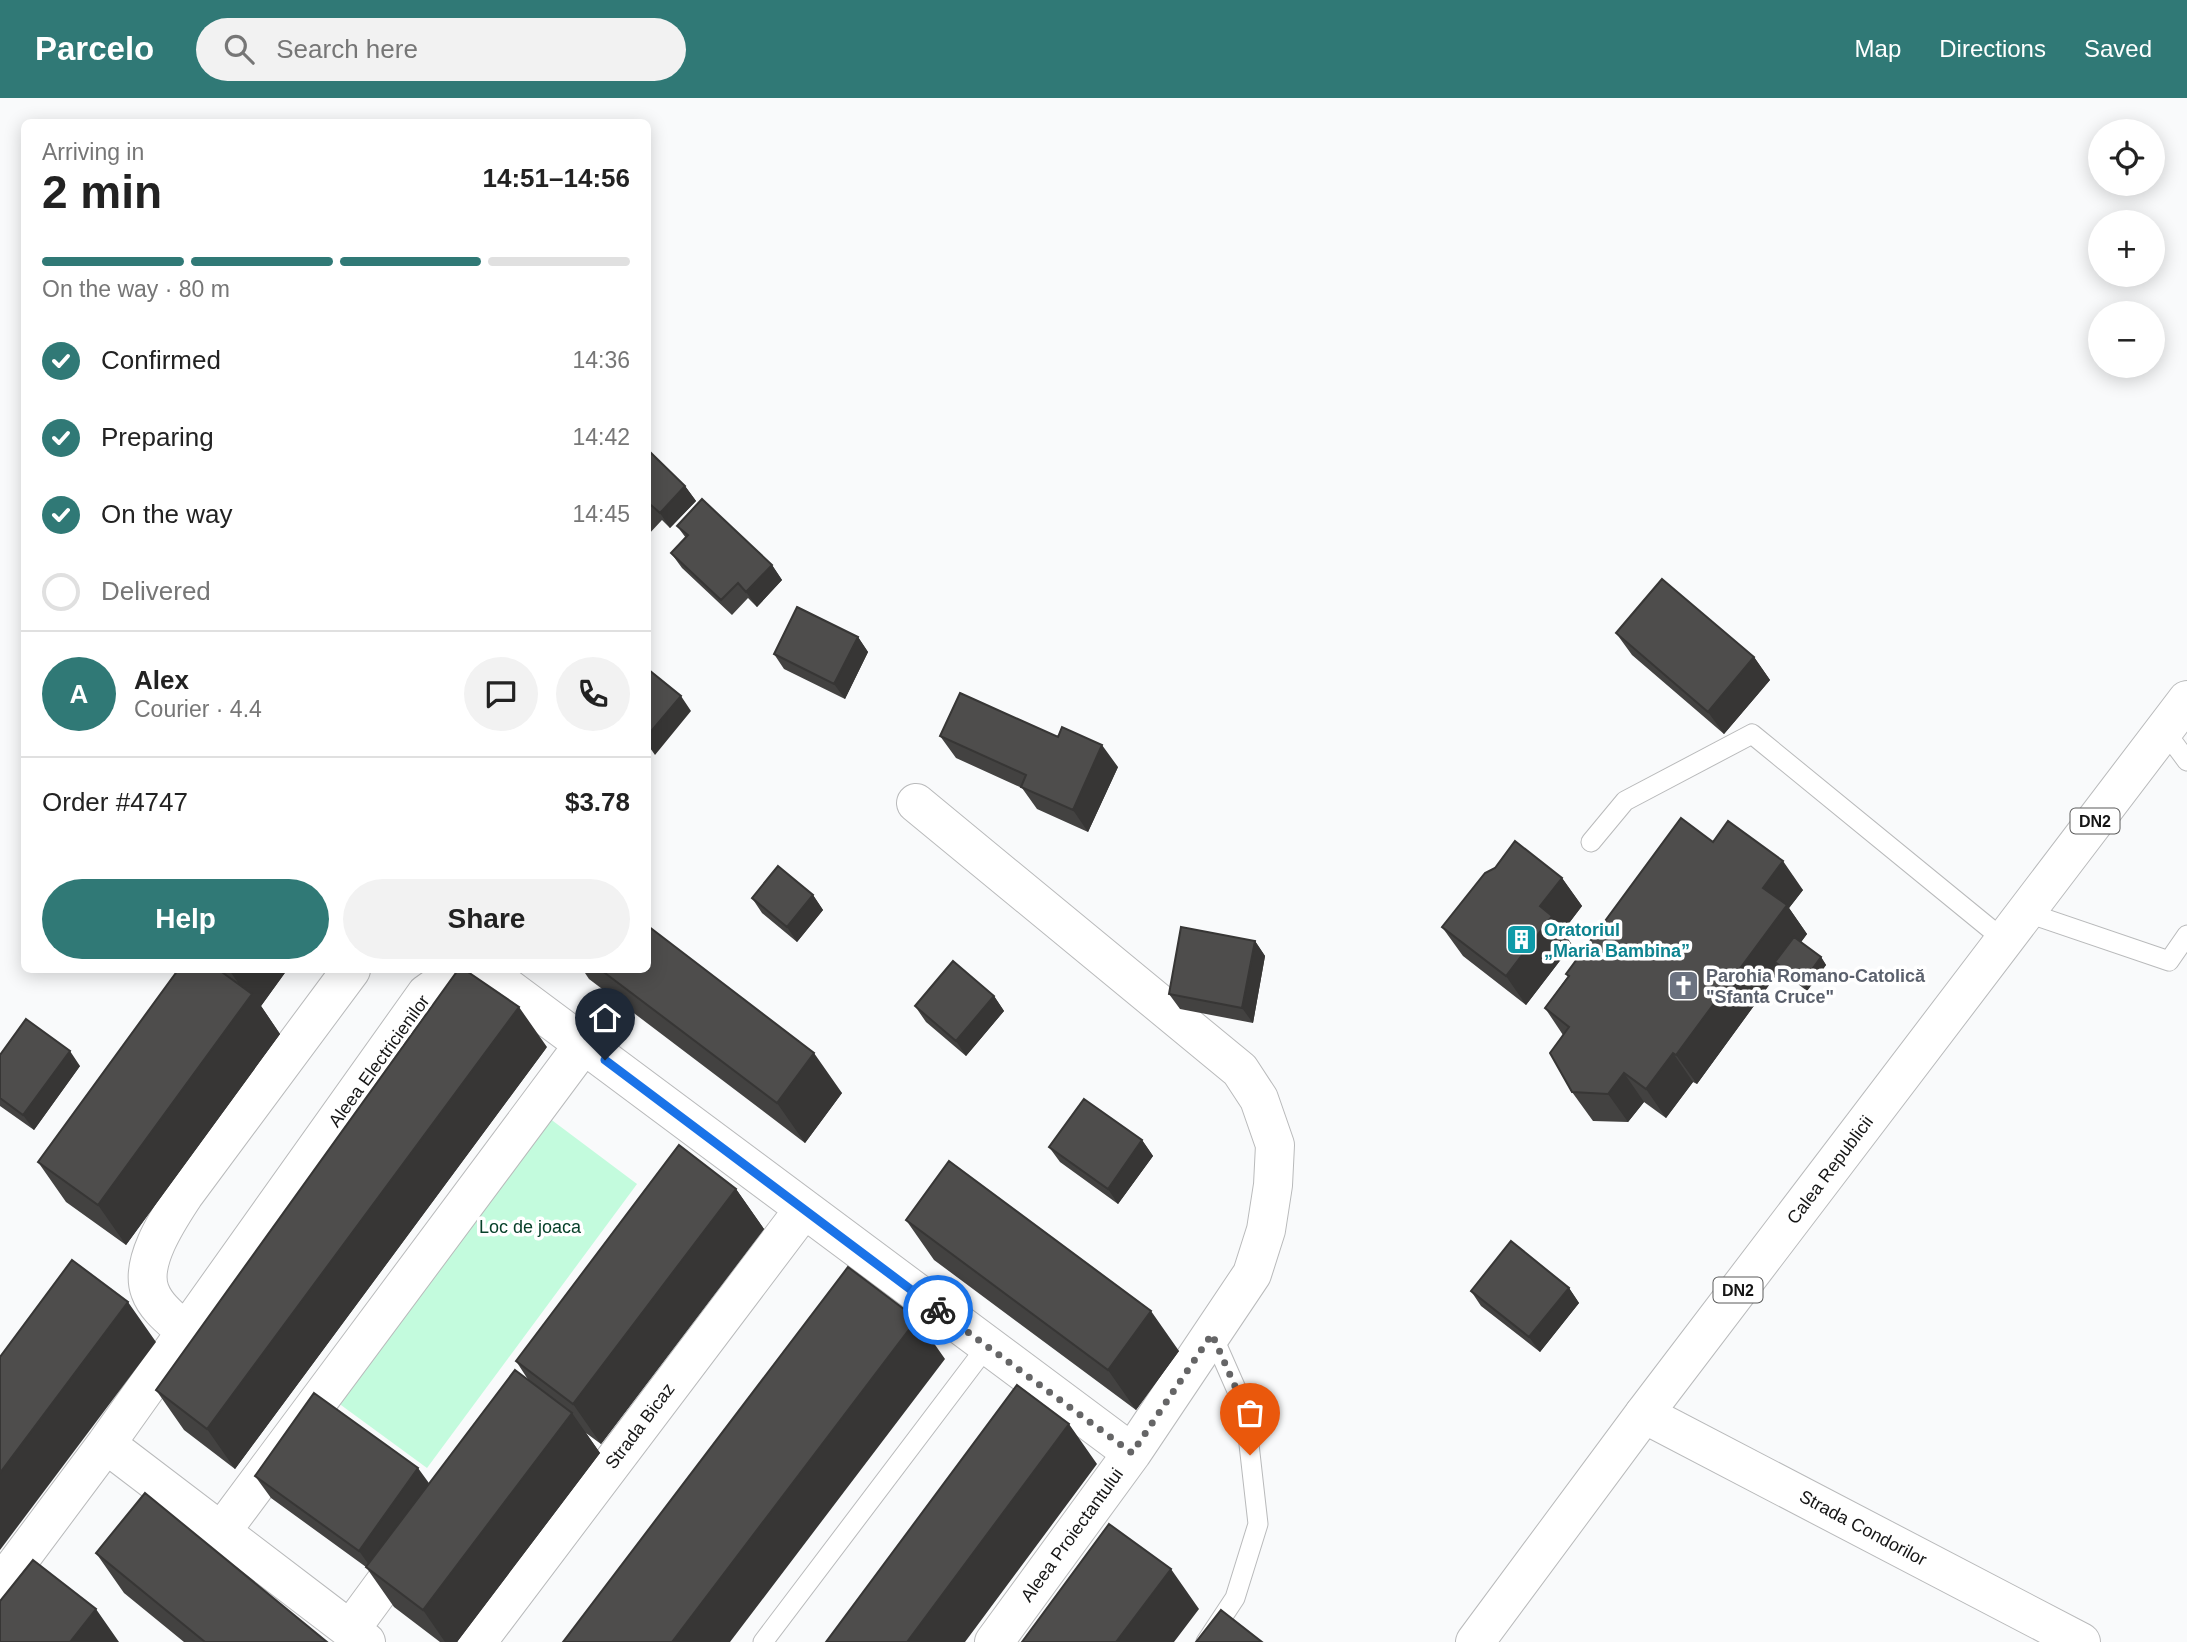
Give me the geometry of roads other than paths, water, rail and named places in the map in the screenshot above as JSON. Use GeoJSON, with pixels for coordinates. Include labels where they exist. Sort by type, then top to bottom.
{"type":"FeatureCollection","features":[{"type":"Feature","properties":{"kind":"street","name":"Calea Republicii"},"geometry":{"type":"LineString","coordinates":[[1475,1642],[1644,1414],[2187,700]]}},
{"type":"Feature","properties":{"kind":"street"},"geometry":{"type":"LineString","coordinates":[[916,803],[1240,1070],[1259,1099],[1275,1145],[1273,1185],[1266,1230],[1252,1274],[1132,1453]]}},
{"type":"Feature","properties":{"kind":"street"},"geometry":{"type":"LineString","coordinates":[[186,1332],[160,1308],[149,1290],[149,1268],[164,1225],[349,973]]}},
{"type":"Feature","properties":{"kind":"street","name":"Aleea Electricienilor"},"geometry":{"type":"LineString","coordinates":[[0,1586],[106,1444],[426,994],[447,979],[479,974],[500,982],[584,1044],[706,1152],[804,1209]]}},
{"type":"Feature","properties":{"kind":"street"},"geometry":{"type":"LineString","coordinates":[[222,1532],[584,1044]]}},
{"type":"Feature","properties":{"kind":"street","name":"Aleea Proiectantului"},"geometry":{"type":"LineString","coordinates":[[804,1209],[1132,1453],[994,1642]]}},
{"type":"Feature","properties":{"kind":"street","name":"Strada Bicaz"},"geometry":{"type":"LineString","coordinates":[[477,1642],[804,1209]]}},
{"type":"Feature","properties":{"kind":"street","name":"Strada Condorilor"},"geometry":{"type":"LineString","coordinates":[[1644,1414],[2081,1642]]}},
{"type":"Feature","properties":{"kind":"street"},"geometry":{"type":"LineString","coordinates":[[106,1444],[358,1636],[432,1519]]}},
{"type":"Feature","properties":{"kind":"lane"},"geometry":{"type":"LineString","coordinates":[[2164,730],[2187,761]]}},
{"type":"Feature","properties":{"kind":"lane"},"geometry":{"type":"LineString","coordinates":[[1591,842],[1625,801],[1752,734],[2015,926],[2169,961],[2187,935]]}},
{"type":"Feature","properties":{"kind":"lane"},"geometry":{"type":"LineString","coordinates":[[1206,1642],[1234,1598],[1258,1524],[1245,1409],[1212,1334]]}},
{"type":"Feature","properties":{"kind":"lane"},"geometry":{"type":"LineString","coordinates":[[763,1642],[987,1346]]}},
{"type":"Feature","properties":{"kind":"place","name":"Oratoriul „Maria Bambina”"},"geometry":{"type":"Point","coordinates":[1521,940]}},
{"type":"Feature","properties":{"kind":"place","name":"Parohia Romano-Catolică \"Sfanta Cruce\""},"geometry":{"type":"Point","coordinates":[1683,986]}},
{"type":"Feature","properties":{"kind":"park label","name":"Loc de joaca"},"geometry":{"type":"Point","coordinates":[530,1227]}}]}
